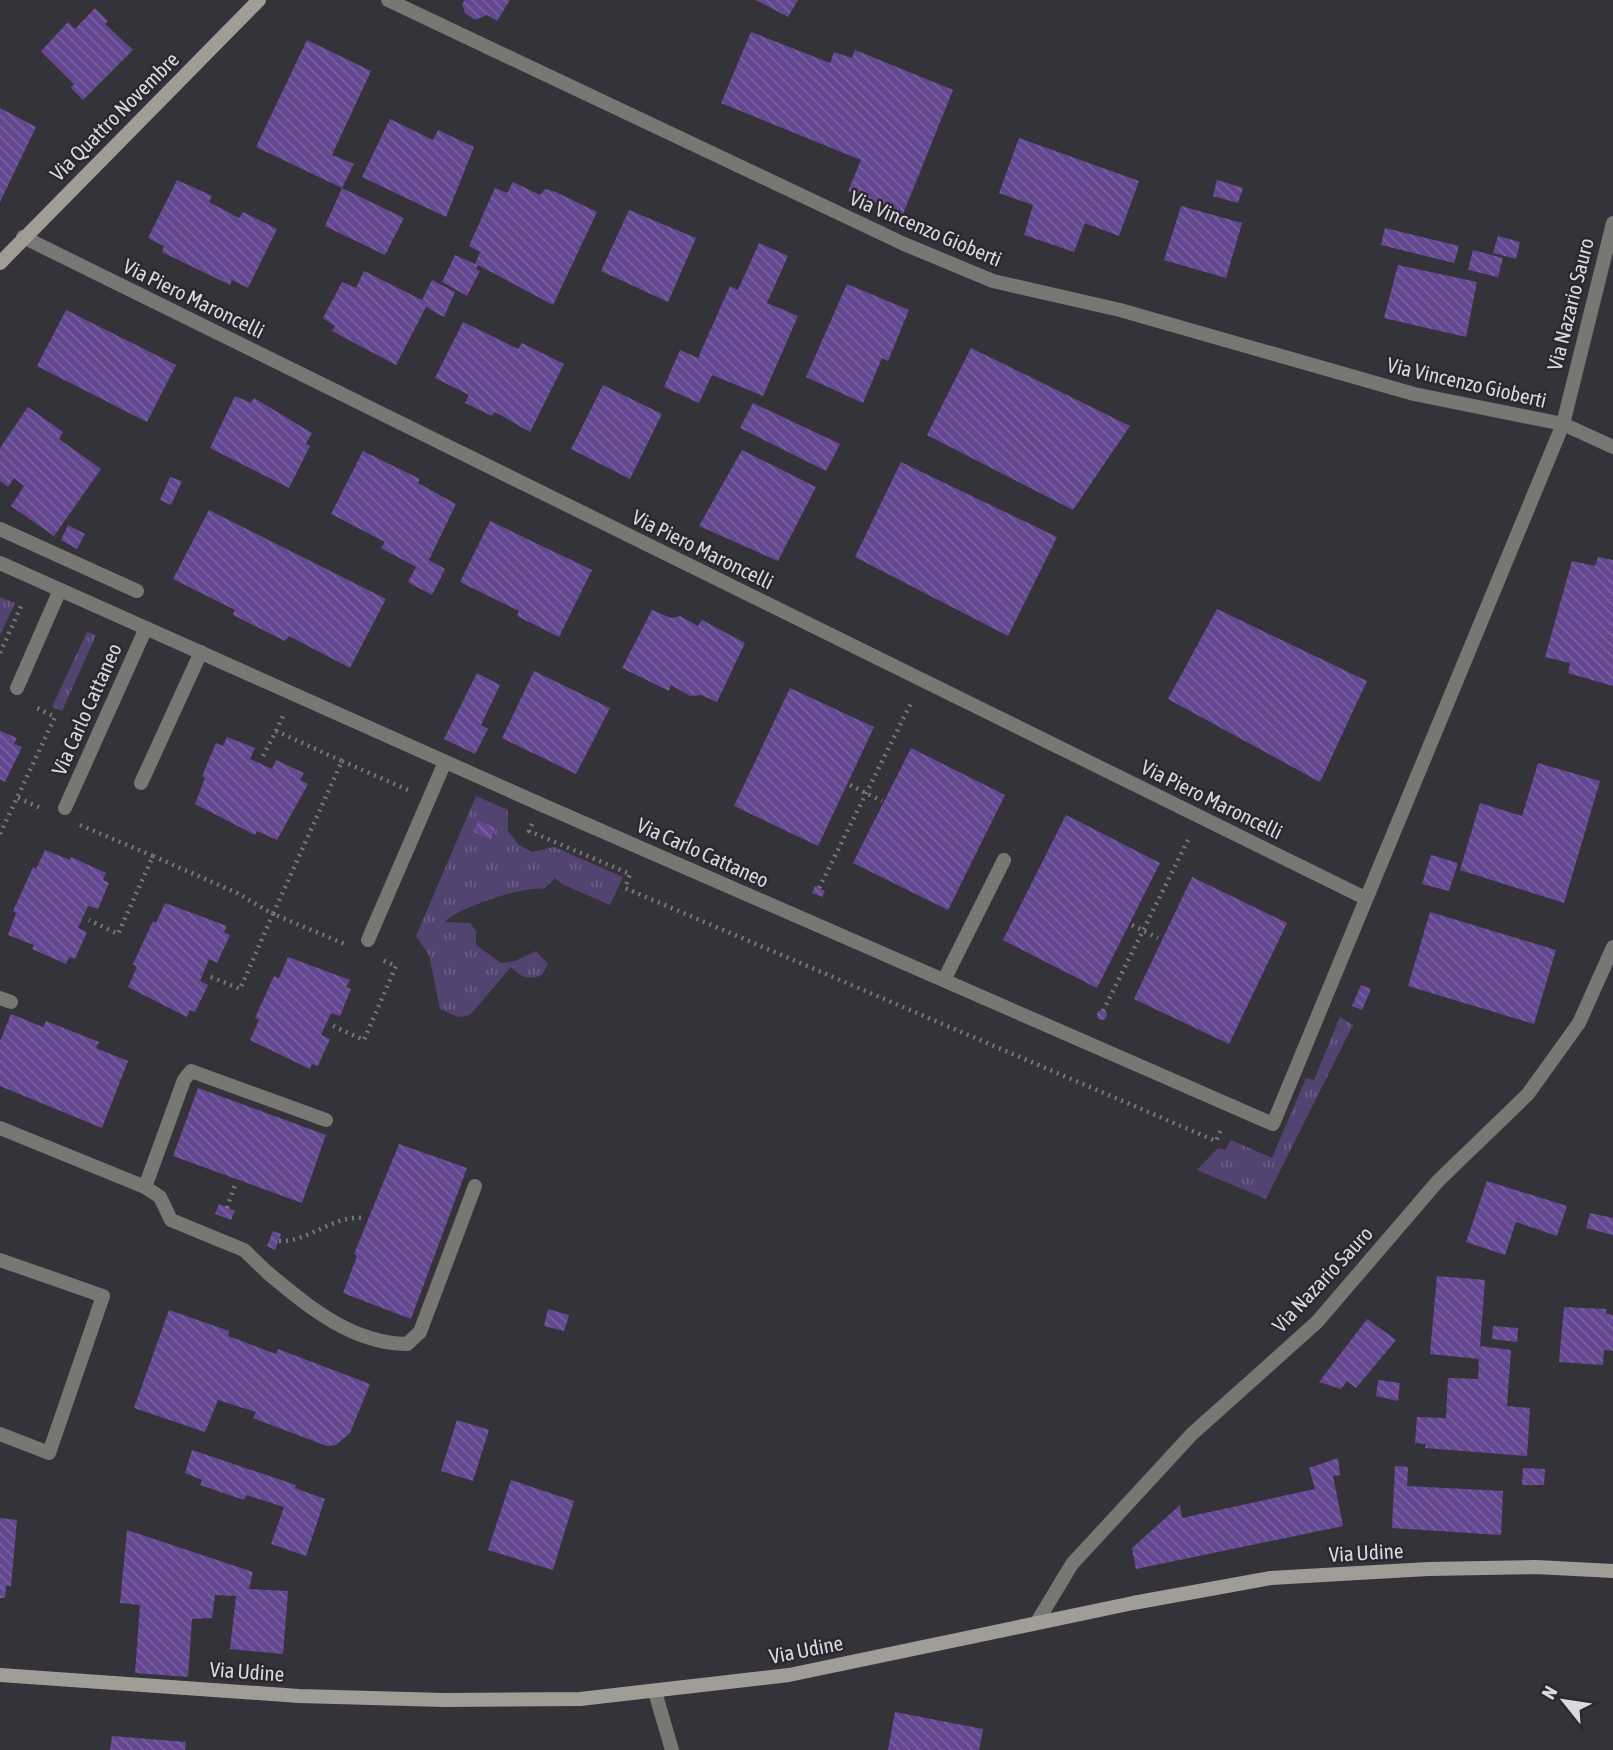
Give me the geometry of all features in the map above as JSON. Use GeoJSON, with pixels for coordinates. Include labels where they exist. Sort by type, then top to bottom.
{"type":"FeatureCollection","features":[{"type":"Feature","properties":{"kind":"street","name":"Via Quattro Novembre"},"geometry":{"type":"LineString","coordinates":[[0,263],[259,0]]}},
{"type":"Feature","properties":{"kind":"street","name":"Via Vincenzo Gioberti"},"geometry":{"type":"LineString","coordinates":[[388,0],[904,244],[993,281],[1120,310],[1415,394],[1563,424]]}},
{"type":"Feature","properties":{"kind":"street","name":"Via Nazario Sauro"},"geometry":{"type":"LineString","coordinates":[[1300,1059],[1563,424],[1613,223]]}},
{"type":"Feature","properties":{"kind":"street","name":"Via Piero Maroncelli"},"geometry":{"type":"LineString","coordinates":[[23,237],[1365,898]]}},
{"type":"Feature","properties":{"kind":"street"},"geometry":{"type":"LineString","coordinates":[[1563,424],[1613,447]]}},
{"type":"Feature","properties":{"kind":"street"},"geometry":{"type":"LineString","coordinates":[[0,529],[137,592]]}},
{"type":"Feature","properties":{"kind":"street","name":"Via Carlo Cattaneo"},"geometry":{"type":"LineString","coordinates":[[0,564],[540,804],[1273,1124],[1300,1059]]}},
{"type":"Feature","properties":{"kind":"street"},"geometry":{"type":"LineString","coordinates":[[17,688],[60,590]]}},
{"type":"Feature","properties":{"kind":"street","name":"Via Carlo Cattaneo"},"geometry":{"type":"LineString","coordinates":[[62,814],[146,628]]}},
{"type":"Feature","properties":{"kind":"street"},"geometry":{"type":"LineString","coordinates":[[141,783],[201,652]]}},
{"type":"Feature","properties":{"kind":"street"},"geometry":{"type":"LineString","coordinates":[[368,940],[445,762]]}},
{"type":"Feature","properties":{"kind":"street"},"geometry":{"type":"LineString","coordinates":[[944,980],[1004,860]]}},
{"type":"Feature","properties":{"kind":"street","name":"Via Nazario Sauro"},"geometry":{"type":"LineString","coordinates":[[1037,1622],[1072,1564],[1192,1434],[1317,1322],[1438,1181],[1528,1094],[1579,1023],[1613,948]]}},
{"type":"Feature","properties":{"kind":"street"},"geometry":{"type":"LineString","coordinates":[[145,1187],[184,1080],[191,1071],[327,1121]]}},
{"type":"Feature","properties":{"kind":"street"},"geometry":{"type":"LineString","coordinates":[[0,1128],[145,1187],[160,1197],[171,1220],[244,1250],[328,1321],[371,1339],[407,1344],[420,1332],[475,1186]]}},
{"type":"Feature","properties":{"kind":"street"},"geometry":{"type":"LineString","coordinates":[[0,1260],[103,1296],[49,1452],[0,1434]]}},
{"type":"Feature","properties":{"kind":"street","name":"Via Udine"},"geometry":{"type":"LineString","coordinates":[[0,1675],[299,1696],[444,1700],[580,1699],[789,1675],[1037,1622],[1271,1578],[1428,1569],[1536,1567],[1613,1571]]}},
{"type":"Feature","properties":{"kind":"street"},"geometry":{"type":"LineString","coordinates":[[655,1692],[672,1750]]}},
{"type":"Feature","properties":{"kind":"path"},"geometry":{"type":"LineString","coordinates":[[0,653],[22,604]]}},
{"type":"Feature","properties":{"kind":"path"},"geometry":{"type":"LineString","coordinates":[[819,888],[922,681]]}},
{"type":"Feature","properties":{"kind":"path","name":"Via Carlo Cattaneo"},"geometry":{"type":"LineString","coordinates":[[0,834],[55,716],[23,702]]}},
{"type":"Feature","properties":{"kind":"path"},"geometry":{"type":"LineString","coordinates":[[263,756],[276,731],[429,800]]}},
{"type":"Feature","properties":{"kind":"path"},"geometry":{"type":"LineString","coordinates":[[209,976],[240,989],[342,761]]}},
{"type":"Feature","properties":{"kind":"path"},"geometry":{"type":"LineString","coordinates":[[850,785],[881,801]]}},
{"type":"Feature","properties":{"kind":"path"},"geometry":{"type":"LineString","coordinates":[[18,798],[62,814],[237,893],[273,914],[347,945]]}},
{"type":"Feature","properties":{"kind":"path"},"geometry":{"type":"LineString","coordinates":[[540,804],[529,831],[630,874],[625,888],[1216,1141],[1231,1105]]}},
{"type":"Feature","properties":{"kind":"path"},"geometry":{"type":"LineString","coordinates":[[1103,1011],[1199,817]]}},
{"type":"Feature","properties":{"kind":"path"},"geometry":{"type":"LineString","coordinates":[[89,920],[118,934],[153,856]]}},
{"type":"Feature","properties":{"kind":"path"},"geometry":{"type":"LineString","coordinates":[[1132,925],[1158,938]]}},
{"type":"Feature","properties":{"kind":"path"},"geometry":{"type":"LineString","coordinates":[[333,1026],[364,1040],[396,966],[371,956]]}},
{"type":"Feature","properties":{"kind":"path"},"geometry":{"type":"LineString","coordinates":[[226,1208],[236,1182]]}},
{"type":"Feature","properties":{"kind":"path"},"geometry":{"type":"LineString","coordinates":[[279,1241],[290,1241],[342,1220],[363,1218]]}},
{"type":"Feature","properties":{"kind":"green space"},"geometry":{"type":"Polygon","coordinates":[[[0,597],[15,603],[0,636],[0,597]]]}},
{"type":"Feature","properties":{"kind":"green space"},"geometry":{"type":"Polygon","coordinates":[[[87,632],[96,635],[62,711],[52,707],[87,632]]]}},
{"type":"Feature","properties":{"kind":"green space"},"geometry":{"type":"Polygon","coordinates":[[[476,796],[508,810],[508,831],[519,845],[532,852],[554,847],[623,877],[610,905],[562,884],[555,878],[544,889],[523,890],[492,899],[463,910],[445,922],[470,923],[476,931],[476,945],[501,963],[515,961],[536,951],[548,964],[542,975],[532,978],[522,976],[511,967],[470,1015],[458,1017],[440,1009],[429,955],[416,936],[476,796]],[[478,820],[473,832],[491,840],[496,828],[478,820]]]}},
{"type":"Feature","properties":{"kind":"green space"},"geometry":{"type":"Polygon","coordinates":[[[1340,1017],[1353,1025],[1266,1199],[1197,1170],[1218,1148],[1225,1150],[1231,1140],[1272,1158],[1306,1078],[1314,1080],[1340,1017]]]}},
{"type":"Feature","properties":{"kind":"building"},"geometry":{"type":"Polygon","coordinates":[[[465,0],[510,0],[497,21],[487,15],[475,20],[465,13],[462,4],[465,0]]]}},
{"type":"Feature","properties":{"kind":"building"},"geometry":{"type":"Polygon","coordinates":[[[756,0],[798,0],[788,17],[756,0]]]}},
{"type":"Feature","properties":{"kind":"building"},"geometry":{"type":"Polygon","coordinates":[[[95,8],[108,21],[105,24],[133,50],[83,100],[71,88],[74,84],[41,51],[68,22],[75,29],[95,8]]]}},
{"type":"Feature","properties":{"kind":"building"},"geometry":{"type":"Polygon","coordinates":[[[751,32],[830,63],[834,52],[852,58],[855,50],[953,90],[903,214],[848,191],[861,160],[721,103],[751,32]]]}},
{"type":"Feature","properties":{"kind":"building"},"geometry":{"type":"Polygon","coordinates":[[[307,40],[371,71],[332,155],[354,164],[342,188],[256,147],[307,40]]]}},
{"type":"Feature","properties":{"kind":"building"},"geometry":{"type":"Polygon","coordinates":[[[0,108],[36,127],[0,202],[0,108]]]}},
{"type":"Feature","properties":{"kind":"building"},"geometry":{"type":"Polygon","coordinates":[[[390,119],[433,140],[438,130],[474,147],[446,217],[362,177],[390,119]]]}},
{"type":"Feature","properties":{"kind":"building"},"geometry":{"type":"Polygon","coordinates":[[[1019,138],[1139,181],[1119,236],[1085,223],[1074,252],[1024,235],[1033,205],[999,193],[1019,138]]]}},
{"type":"Feature","properties":{"kind":"building"},"geometry":{"type":"Polygon","coordinates":[[[177,180],[212,196],[209,202],[239,218],[243,212],[277,229],[248,288],[232,280],[230,285],[162,252],[164,246],[148,238],[177,180]]]}},
{"type":"Feature","properties":{"kind":"building"},"geometry":{"type":"Polygon","coordinates":[[[1217,180],[1243,188],[1238,203],[1213,196],[1217,180]]]}},
{"type":"Feature","properties":{"kind":"building"},"geometry":{"type":"Polygon","coordinates":[[[513,182],[540,195],[545,189],[556,192],[597,212],[553,305],[478,265],[476,269],[480,271],[467,296],[442,282],[455,255],[475,264],[480,252],[469,246],[495,188],[507,193],[513,182]]]}},
{"type":"Feature","properties":{"kind":"building"},"geometry":{"type":"Polygon","coordinates":[[[342,188],[404,218],[385,255],[325,226],[342,188]]]}},
{"type":"Feature","properties":{"kind":"building"},"geometry":{"type":"Polygon","coordinates":[[[1181,206],[1242,223],[1226,278],[1164,260],[1181,206]]]}},
{"type":"Feature","properties":{"kind":"building"},"geometry":{"type":"Polygon","coordinates":[[[629,210],[696,238],[668,302],[601,271],[629,210]]]}},
{"type":"Feature","properties":{"kind":"building"},"geometry":{"type":"Polygon","coordinates":[[[1385,228],[1459,246],[1454,263],[1381,245],[1385,228]]]}},
{"type":"Feature","properties":{"kind":"building"},"geometry":{"type":"Polygon","coordinates":[[[1498,236],[1520,242],[1516,259],[1493,253],[1498,236]]]}},
{"type":"Feature","properties":{"kind":"building"},"geometry":{"type":"Polygon","coordinates":[[[759,243],[788,256],[767,303],[798,316],[763,396],[712,375],[699,403],[664,387],[680,350],[698,358],[730,286],[738,290],[759,243]]]}},
{"type":"Feature","properties":{"kind":"building"},"geometry":{"type":"Polygon","coordinates":[[[1473,250],[1503,258],[1498,277],[1468,270],[1473,250]]]}},
{"type":"Feature","properties":{"kind":"building"},"geometry":{"type":"Polygon","coordinates":[[[1398,265],[1477,282],[1466,337],[1384,318],[1398,265]]]}},
{"type":"Feature","properties":{"kind":"building"},"geometry":{"type":"Polygon","coordinates":[[[364,271],[422,300],[432,280],[455,292],[444,317],[426,307],[396,365],[332,331],[335,326],[323,318],[342,282],[356,288],[364,271]]]}},
{"type":"Feature","properties":{"kind":"building"},"geometry":{"type":"Polygon","coordinates":[[[847,284],[909,310],[888,361],[882,358],[863,403],[806,377],[847,284]]]}},
{"type":"Feature","properties":{"kind":"building"},"geometry":{"type":"Polygon","coordinates":[[[66,310],[176,365],[147,422],[37,366],[66,310]]]}},
{"type":"Feature","properties":{"kind":"building"},"geometry":{"type":"Polygon","coordinates":[[[463,322],[518,349],[522,343],[564,364],[530,432],[495,412],[492,416],[465,403],[469,395],[435,378],[463,322]]]}},
{"type":"Feature","properties":{"kind":"building"},"geometry":{"type":"Polygon","coordinates":[[[971,348],[1130,426],[1073,510],[927,435],[971,348]]]}},
{"type":"Feature","properties":{"kind":"building"},"geometry":{"type":"Polygon","coordinates":[[[603,385],[662,414],[630,479],[571,449],[603,385]]]}},
{"type":"Feature","properties":{"kind":"building"},"geometry":{"type":"Polygon","coordinates":[[[235,396],[251,403],[254,398],[312,433],[306,444],[310,446],[289,488],[210,448],[235,396]]]}},
{"type":"Feature","properties":{"kind":"building"},"geometry":{"type":"Polygon","coordinates":[[[753,403],[840,444],[826,471],[740,428],[753,403]]]}},
{"type":"Feature","properties":{"kind":"building"},"geometry":{"type":"Polygon","coordinates":[[[28,407],[63,432],[59,439],[101,469],[54,536],[11,506],[24,486],[14,478],[8,487],[0,481],[0,448],[28,407]]]}},
{"type":"Feature","properties":{"kind":"building"},"geometry":{"type":"Polygon","coordinates":[[[742,450],[816,487],[778,561],[699,526],[742,450]]]}},
{"type":"Feature","properties":{"kind":"building"},"geometry":{"type":"Polygon","coordinates":[[[363,451],[420,479],[418,483],[456,504],[429,560],[445,569],[432,595],[408,582],[416,567],[381,548],[385,542],[331,514],[363,451]]]}},
{"type":"Feature","properties":{"kind":"building"},"geometry":{"type":"Polygon","coordinates":[[[901,462],[1057,537],[1008,636],[855,557],[901,462]]]}},
{"type":"Feature","properties":{"kind":"building"},"geometry":{"type":"Polygon","coordinates":[[[170,477],[182,481],[171,505],[160,500],[170,477]]]}},
{"type":"Feature","properties":{"kind":"building"},"geometry":{"type":"Polygon","coordinates":[[[209,510],[386,599],[350,668],[289,636],[285,641],[233,615],[235,610],[173,579],[209,510]]]}},
{"type":"Feature","properties":{"kind":"building"},"geometry":{"type":"Polygon","coordinates":[[[490,521],[592,570],[559,637],[517,616],[519,611],[460,582],[490,521]]]}},
{"type":"Feature","properties":{"kind":"building"},"geometry":{"type":"Polygon","coordinates":[[[68,525],[85,534],[77,549],[61,540],[68,525]]]}},
{"type":"Feature","properties":{"kind":"building"},"geometry":{"type":"Polygon","coordinates":[[[1598,557],[1613,560],[1613,686],[1568,673],[1570,663],[1545,657],[1572,561],[1595,566],[1598,557]]]}},
{"type":"Feature","properties":{"kind":"building"},"geometry":{"type":"Polygon","coordinates":[[[1217,609],[1367,681],[1320,782],[1168,699],[1217,609]]]}},
{"type":"Feature","properties":{"kind":"building"},"geometry":{"type":"Polygon","coordinates":[[[652,610],[671,618],[680,616],[698,626],[702,620],[745,643],[717,702],[701,695],[690,696],[671,685],[669,691],[622,668],[652,610]]]}},
{"type":"Feature","properties":{"kind":"building"},"geometry":{"type":"Polygon","coordinates":[[[534,671],[610,708],[576,774],[502,738],[534,671]]]}},
{"type":"Feature","properties":{"kind":"building"},"geometry":{"type":"Polygon","coordinates":[[[477,673],[500,685],[481,725],[488,729],[475,754],[444,739],[477,673]]]}},
{"type":"Feature","properties":{"kind":"building"},"geometry":{"type":"Polygon","coordinates":[[[790,688],[874,727],[818,846],[734,806],[790,688]]]}},
{"type":"Feature","properties":{"kind":"building"},"geometry":{"type":"Polygon","coordinates":[[[0,731],[17,738],[14,744],[22,747],[5,782],[0,779],[0,731]]]}},
{"type":"Feature","properties":{"kind":"building"},"geometry":{"type":"Polygon","coordinates":[[[227,737],[255,748],[250,759],[272,769],[276,760],[304,773],[300,780],[308,784],[277,840],[257,831],[255,835],[195,804],[205,778],[202,776],[216,743],[223,746],[227,737]]]}},
{"type":"Feature","properties":{"kind":"building"},"geometry":{"type":"Polygon","coordinates":[[[911,748],[1005,795],[948,910],[853,863],[911,748]]]}},
{"type":"Feature","properties":{"kind":"building"},"geometry":{"type":"Polygon","coordinates":[[[1538,763],[1600,781],[1564,903],[1460,870],[1480,803],[1522,816],[1538,763]]]}},
{"type":"Feature","properties":{"kind":"building"},"geometry":{"type":"Polygon","coordinates":[[[1066,815],[1160,863],[1097,988],[1003,940],[1066,815]]]}},
{"type":"Feature","properties":{"kind":"building"},"geometry":{"type":"Polygon","coordinates":[[[478,820],[496,828],[491,840],[473,832],[478,820]]]}},
{"type":"Feature","properties":{"kind":"building"},"geometry":{"type":"Polygon","coordinates":[[[45,850],[70,860],[71,857],[106,873],[103,880],[109,883],[98,909],[88,906],[78,928],[87,932],[75,959],[69,957],[66,964],[32,949],[34,945],[8,935],[16,913],[13,911],[33,867],[36,869],[45,850]]]}},
{"type":"Feature","properties":{"kind":"building"},"geometry":{"type":"Polygon","coordinates":[[[1431,855],[1458,863],[1449,891],[1422,884],[1431,855]]]}},
{"type":"Feature","properties":{"kind":"building"},"geometry":{"type":"Polygon","coordinates":[[[1192,877],[1287,923],[1229,1044],[1134,999],[1192,877]]]}},
{"type":"Feature","properties":{"kind":"building"},"geometry":{"type":"Polygon","coordinates":[[[815,886],[825,891],[822,897],[812,893],[815,886]]]}},
{"type":"Feature","properties":{"kind":"building"},"geometry":{"type":"Polygon","coordinates":[[[165,903],[227,926],[224,932],[230,935],[217,963],[209,959],[200,981],[208,985],[195,1012],[190,1010],[187,1017],[128,987],[137,967],[133,964],[153,921],[156,923],[165,903]]]}},
{"type":"Feature","properties":{"kind":"building"},"geometry":{"type":"Polygon","coordinates":[[[1430,912],[1556,950],[1534,1024],[1408,986],[1430,912]]]}},
{"type":"Feature","properties":{"kind":"building"},"geometry":{"type":"Polygon","coordinates":[[[288,957],[350,980],[346,987],[351,989],[340,1016],[331,1013],[321,1035],[330,1039],[318,1066],[312,1064],[310,1069],[250,1040],[259,1020],[255,1018],[274,976],[279,978],[288,957]]]}},
{"type":"Feature","properties":{"kind":"building"},"geometry":{"type":"Polygon","coordinates":[[[1361,985],[1371,989],[1362,1010],[1352,1006],[1361,985]]]}},
{"type":"Feature","properties":{"kind":"building"},"geometry":{"type":"Polygon","coordinates":[[[1102,1010],[1106,1011],[1106,1019],[1102,1020],[1098,1019],[1097,1015],[1098,1011],[1102,1010]]]}},
{"type":"Feature","properties":{"kind":"building"},"geometry":{"type":"Polygon","coordinates":[[[11,1014],[43,1027],[46,1021],[99,1042],[96,1048],[128,1061],[102,1128],[0,1086],[0,1041],[11,1014]]]}},
{"type":"Feature","properties":{"kind":"building"},"geometry":{"type":"Polygon","coordinates":[[[198,1088],[326,1135],[302,1203],[173,1156],[198,1088]]]}},
{"type":"Feature","properties":{"kind":"building"},"geometry":{"type":"Polygon","coordinates":[[[399,1144],[467,1168],[411,1319],[343,1293],[357,1256],[354,1254],[399,1144]]]}},
{"type":"Feature","properties":{"kind":"building"},"geometry":{"type":"Polygon","coordinates":[[[1487,1181],[1567,1206],[1557,1236],[1516,1222],[1505,1255],[1466,1242],[1487,1181]]]}},
{"type":"Feature","properties":{"kind":"building"},"geometry":{"type":"Polygon","coordinates":[[[219,1204],[235,1211],[231,1220],[215,1214],[219,1204]]]}},
{"type":"Feature","properties":{"kind":"building"},"geometry":{"type":"Polygon","coordinates":[[[1590,1213],[1613,1218],[1613,1235],[1586,1228],[1590,1213]]]}},
{"type":"Feature","properties":{"kind":"building"},"geometry":{"type":"Polygon","coordinates":[[[273,1231],[281,1234],[275,1250],[267,1246],[273,1231]]]}},
{"type":"Feature","properties":{"kind":"building"},"geometry":{"type":"Polygon","coordinates":[[[1437,1276],[1485,1280],[1480,1346],[1511,1350],[1507,1406],[1530,1408],[1527,1456],[1425,1448],[1426,1444],[1415,1443],[1417,1417],[1446,1418],[1448,1378],[1478,1379],[1479,1359],[1430,1354],[1437,1276]]]}},
{"type":"Feature","properties":{"kind":"building"},"geometry":{"type":"Polygon","coordinates":[[[1564,1307],[1606,1309],[1606,1314],[1613,1315],[1613,1351],[1604,1350],[1603,1365],[1559,1362],[1564,1307]]]}},
{"type":"Feature","properties":{"kind":"building"},"geometry":{"type":"Polygon","coordinates":[[[548,1309],[569,1315],[564,1331],[544,1326],[548,1309]]]}},
{"type":"Feature","properties":{"kind":"building"},"geometry":{"type":"Polygon","coordinates":[[[169,1310],[229,1331],[228,1336],[276,1354],[278,1349],[370,1384],[350,1433],[336,1445],[327,1446],[253,1418],[256,1412],[218,1400],[205,1432],[134,1408],[169,1310]]]}},
{"type":"Feature","properties":{"kind":"building"},"geometry":{"type":"Polygon","coordinates":[[[1367,1319],[1396,1340],[1356,1388],[1347,1381],[1341,1389],[1319,1382],[1367,1319]]]}},
{"type":"Feature","properties":{"kind":"building"},"geometry":{"type":"Polygon","coordinates":[[[1493,1326],[1518,1328],[1517,1342],[1492,1339],[1493,1326]]]}},
{"type":"Feature","properties":{"kind":"building"},"geometry":{"type":"Polygon","coordinates":[[[1378,1380],[1400,1383],[1398,1401],[1376,1396],[1378,1380]]]}},
{"type":"Feature","properties":{"kind":"building"},"geometry":{"type":"Polygon","coordinates":[[[457,1420],[489,1430],[473,1481],[441,1471],[457,1420]]]}},
{"type":"Feature","properties":{"kind":"building"},"geometry":{"type":"Polygon","coordinates":[[[192,1450],[296,1485],[295,1488],[325,1499],[306,1556],[271,1544],[284,1507],[246,1495],[244,1500],[200,1485],[202,1480],[185,1473],[192,1450]]]}},
{"type":"Feature","properties":{"kind":"building"},"geometry":{"type":"Polygon","coordinates":[[[1338,1458],[1340,1475],[1333,1476],[1343,1526],[1136,1569],[1132,1548],[1180,1505],[1182,1518],[1315,1489],[1309,1468],[1338,1458]]]}},
{"type":"Feature","properties":{"kind":"building"},"geometry":{"type":"Polygon","coordinates":[[[1395,1466],[1408,1467],[1407,1486],[1503,1491],[1501,1535],[1392,1528],[1395,1466]]]}},
{"type":"Feature","properties":{"kind":"building"},"geometry":{"type":"Polygon","coordinates":[[[1523,1468],[1545,1469],[1544,1485],[1522,1485],[1523,1468]]]}},
{"type":"Feature","properties":{"kind":"building"},"geometry":{"type":"Polygon","coordinates":[[[511,1480],[574,1501],[553,1570],[488,1550],[511,1480]]]}},
{"type":"Feature","properties":{"kind":"building"},"geometry":{"type":"Polygon","coordinates":[[[0,1518],[17,1520],[11,1586],[6,1586],[5,1598],[0,1598],[0,1518]]]}},
{"type":"Feature","properties":{"kind":"building"},"geometry":{"type":"Polygon","coordinates":[[[127,1530],[253,1572],[249,1589],[288,1591],[283,1654],[230,1649],[236,1596],[215,1595],[212,1618],[192,1619],[188,1677],[135,1673],[140,1605],[120,1603],[127,1530]]]}},
{"type":"Feature","properties":{"kind":"building"},"geometry":{"type":"Polygon","coordinates":[[[895,1712],[983,1729],[979,1750],[888,1750],[895,1712]]]}},
{"type":"Feature","properties":{"kind":"building"},"geometry":{"type":"Polygon","coordinates":[[[112,1736],[186,1742],[185,1750],[110,1750],[112,1736]]]}}]}
